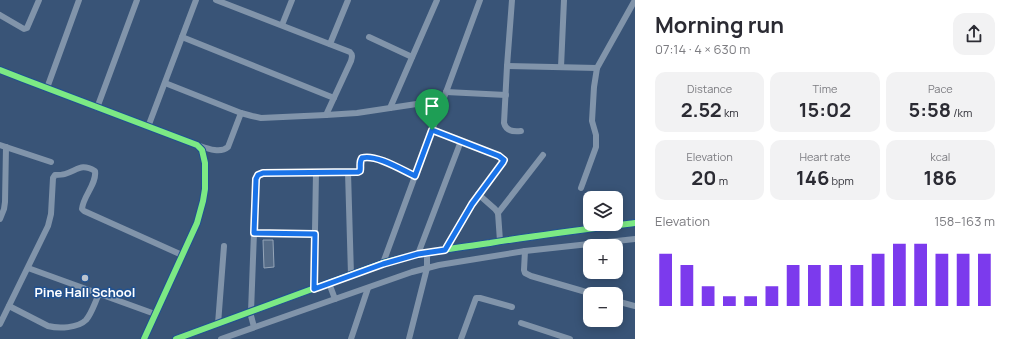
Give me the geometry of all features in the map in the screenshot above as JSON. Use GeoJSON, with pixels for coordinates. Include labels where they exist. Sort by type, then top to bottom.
{"type":"FeatureCollection","features":[{"type":"Feature","properties":{"kind":"street"},"geometry":{"type":"LineString","coordinates":[[0,15],[24,29],[27,28],[39,0]]}},
{"type":"Feature","properties":{"kind":"street"},"geometry":{"type":"LineString","coordinates":[[46,88],[79,0]]}},
{"type":"Feature","properties":{"kind":"street"},"geometry":{"type":"LineString","coordinates":[[97,108],[137,0]]}},
{"type":"Feature","properties":{"kind":"street"},"geometry":{"type":"LineString","coordinates":[[148,127],[196,0]]}},
{"type":"Feature","properties":{"kind":"street"},"geometry":{"type":"LineString","coordinates":[[216,0],[352,54],[326,115]]}},
{"type":"Feature","properties":{"kind":"street"},"geometry":{"type":"LineString","coordinates":[[282,25],[292,0]]}},
{"type":"Feature","properties":{"kind":"street"},"geometry":{"type":"LineString","coordinates":[[330,44],[348,0]]}},
{"type":"Feature","properties":{"kind":"street"},"geometry":{"type":"LineString","coordinates":[[390,108],[436,0]]}},
{"type":"Feature","properties":{"kind":"street"},"geometry":{"type":"LineString","coordinates":[[383,264],[480,0]]}},
{"type":"Feature","properties":{"kind":"street"},"geometry":{"type":"LineString","coordinates":[[512,0],[504,123],[505,127],[513,132],[521,131]]}},
{"type":"Feature","properties":{"kind":"street"},"geometry":{"type":"LineString","coordinates":[[561,67],[564,0]]}},
{"type":"Feature","properties":{"kind":"street"},"geometry":{"type":"LineString","coordinates":[[581,188],[597,141],[592,121],[594,87],[597,68],[635,0]]}},
{"type":"Feature","properties":{"kind":"street"},"geometry":{"type":"LineString","coordinates":[[182,37],[334,98]]}},
{"type":"Feature","properties":{"kind":"street"},"geometry":{"type":"LineString","coordinates":[[369,37],[412,57]]}},
{"type":"Feature","properties":{"kind":"street"},"geometry":{"type":"LineString","coordinates":[[507,66],[597,68]]}},
{"type":"Feature","properties":{"kind":"street"},"geometry":{"type":"LineString","coordinates":[[0,70],[148,127],[197,145],[219,151],[228,147],[242,114]]}},
{"type":"Feature","properties":{"kind":"street"},"geometry":{"type":"LineString","coordinates":[[165,83],[242,114],[261,118],[357,113],[443,100]]}},
{"type":"Feature","properties":{"kind":"street"},"geometry":{"type":"LineString","coordinates":[[446,92],[506,95]]}},
{"type":"Feature","properties":{"kind":"street"},"geometry":{"type":"LineString","coordinates":[[432,130],[499,156],[504,160],[478,194],[445,250]]}},
{"type":"Feature","properties":{"kind":"street"},"geometry":{"type":"LineString","coordinates":[[418,254],[461,141]]}},
{"type":"Feature","properties":{"kind":"street"},"geometry":{"type":"LineString","coordinates":[[144,339],[197,224],[205,189],[205,163],[202,150],[197,145]]}},
{"type":"Feature","properties":{"kind":"street"},"geometry":{"type":"LineString","coordinates":[[0,219],[5,202],[3,146],[51,162]]}},
{"type":"Feature","properties":{"kind":"street"},"geometry":{"type":"LineString","coordinates":[[498,213],[543,155]]}},
{"type":"Feature","properties":{"kind":"street"},"geometry":{"type":"LineString","coordinates":[[254,325],[251,314],[256,179],[258,175],[263,173],[358,172],[360,171],[361,160],[364,157],[370,157],[379,159],[415,176]]}},
{"type":"Feature","properties":{"kind":"street"},"geometry":{"type":"LineString","coordinates":[[0,324],[48,226],[51,214],[54,176],[64,174],[81,167],[88,167],[95,171],[95,177],[83,203],[82,209],[84,211],[182,255]]}},
{"type":"Feature","properties":{"kind":"street"},"geometry":{"type":"LineString","coordinates":[[314,289],[316,172]]}},
{"type":"Feature","properties":{"kind":"street"},"geometry":{"type":"LineString","coordinates":[[348,172],[351,275]]}},
{"type":"Feature","properties":{"kind":"street"},"geometry":{"type":"LineString","coordinates":[[478,194],[498,213],[500,241]]}},
{"type":"Feature","properties":{"kind":"street"},"geometry":{"type":"LineString","coordinates":[[221,339],[254,325],[335,297],[368,288],[445,250],[559,232],[635,223]]}},
{"type":"Feature","properties":{"kind":"street"},"geometry":{"type":"LineString","coordinates":[[254,233],[315,234]]}},
{"type":"Feature","properties":{"kind":"street"},"geometry":{"type":"LineString","coordinates":[[176,339],[251,314],[314,289],[330,285],[351,275],[418,254],[427,260],[468,260],[525,251],[635,239]]}},
{"type":"Feature","properties":{"kind":"street"},"geometry":{"type":"LineString","coordinates":[[218,324],[224,246]]}},
{"type":"Feature","properties":{"kind":"street"},"geometry":{"type":"LineString","coordinates":[[525,251],[525,273],[583,291]]}},
{"type":"Feature","properties":{"kind":"street"},"geometry":{"type":"LineString","coordinates":[[408,339],[427,260]]}},
{"type":"Feature","properties":{"kind":"street"},"geometry":{"type":"LineString","coordinates":[[28,268],[155,314]]}},
{"type":"Feature","properties":{"kind":"street"},"geometry":{"type":"LineString","coordinates":[[330,285],[335,297]]}},
{"type":"Feature","properties":{"kind":"street"},"geometry":{"type":"LineString","coordinates":[[351,339],[368,288]]}},
{"type":"Feature","properties":{"kind":"street"},"geometry":{"type":"LineString","coordinates":[[9,306],[48,326],[64,328],[80,324],[84,321],[99,294]]}},
{"type":"Feature","properties":{"kind":"street"},"geometry":{"type":"LineString","coordinates":[[462,339],[476,298],[512,307]]}},
{"type":"Feature","properties":{"kind":"street"},"geometry":{"type":"LineString","coordinates":[[623,303],[635,306]]}},
{"type":"Feature","properties":{"kind":"street"},"geometry":{"type":"LineString","coordinates":[[521,323],[570,339]]}},
{"type":"Feature","properties":{"kind":"street"},"geometry":{"type":"LineString","coordinates":[[544,339],[546,331]]}},
{"type":"Feature","properties":{"kind":"building"},"geometry":{"type":"Polygon","coordinates":[[[263,240],[273,240],[274,267],[264,268],[263,240]]]}},
{"type":"Feature","properties":{"kind":"cycle path"},"geometry":{"type":"LineString","coordinates":[[0,70],[197,145],[202,150],[205,163],[205,189],[197,223],[144,339]]}},
{"type":"Feature","properties":{"kind":"cycle path"},"geometry":{"type":"LineString","coordinates":[[176,339],[396,259],[463,247],[635,223]]}},
{"type":"Feature","properties":{"kind":"place","name":"Pine Hall School"},"geometry":{"type":"Point","coordinates":[85,278]}},
{"type":"Feature","properties":{"kind":"route"},"geometry":{"type":"LineString","coordinates":[[432,130],[499,156],[504,160],[478,194],[445,250],[427,252],[403,258],[314,289],[315,234],[254,233],[256,179],[258,175],[263,173],[358,172],[361,169],[362,158],[370,157],[379,159],[415,176],[432,130]]}}]}
